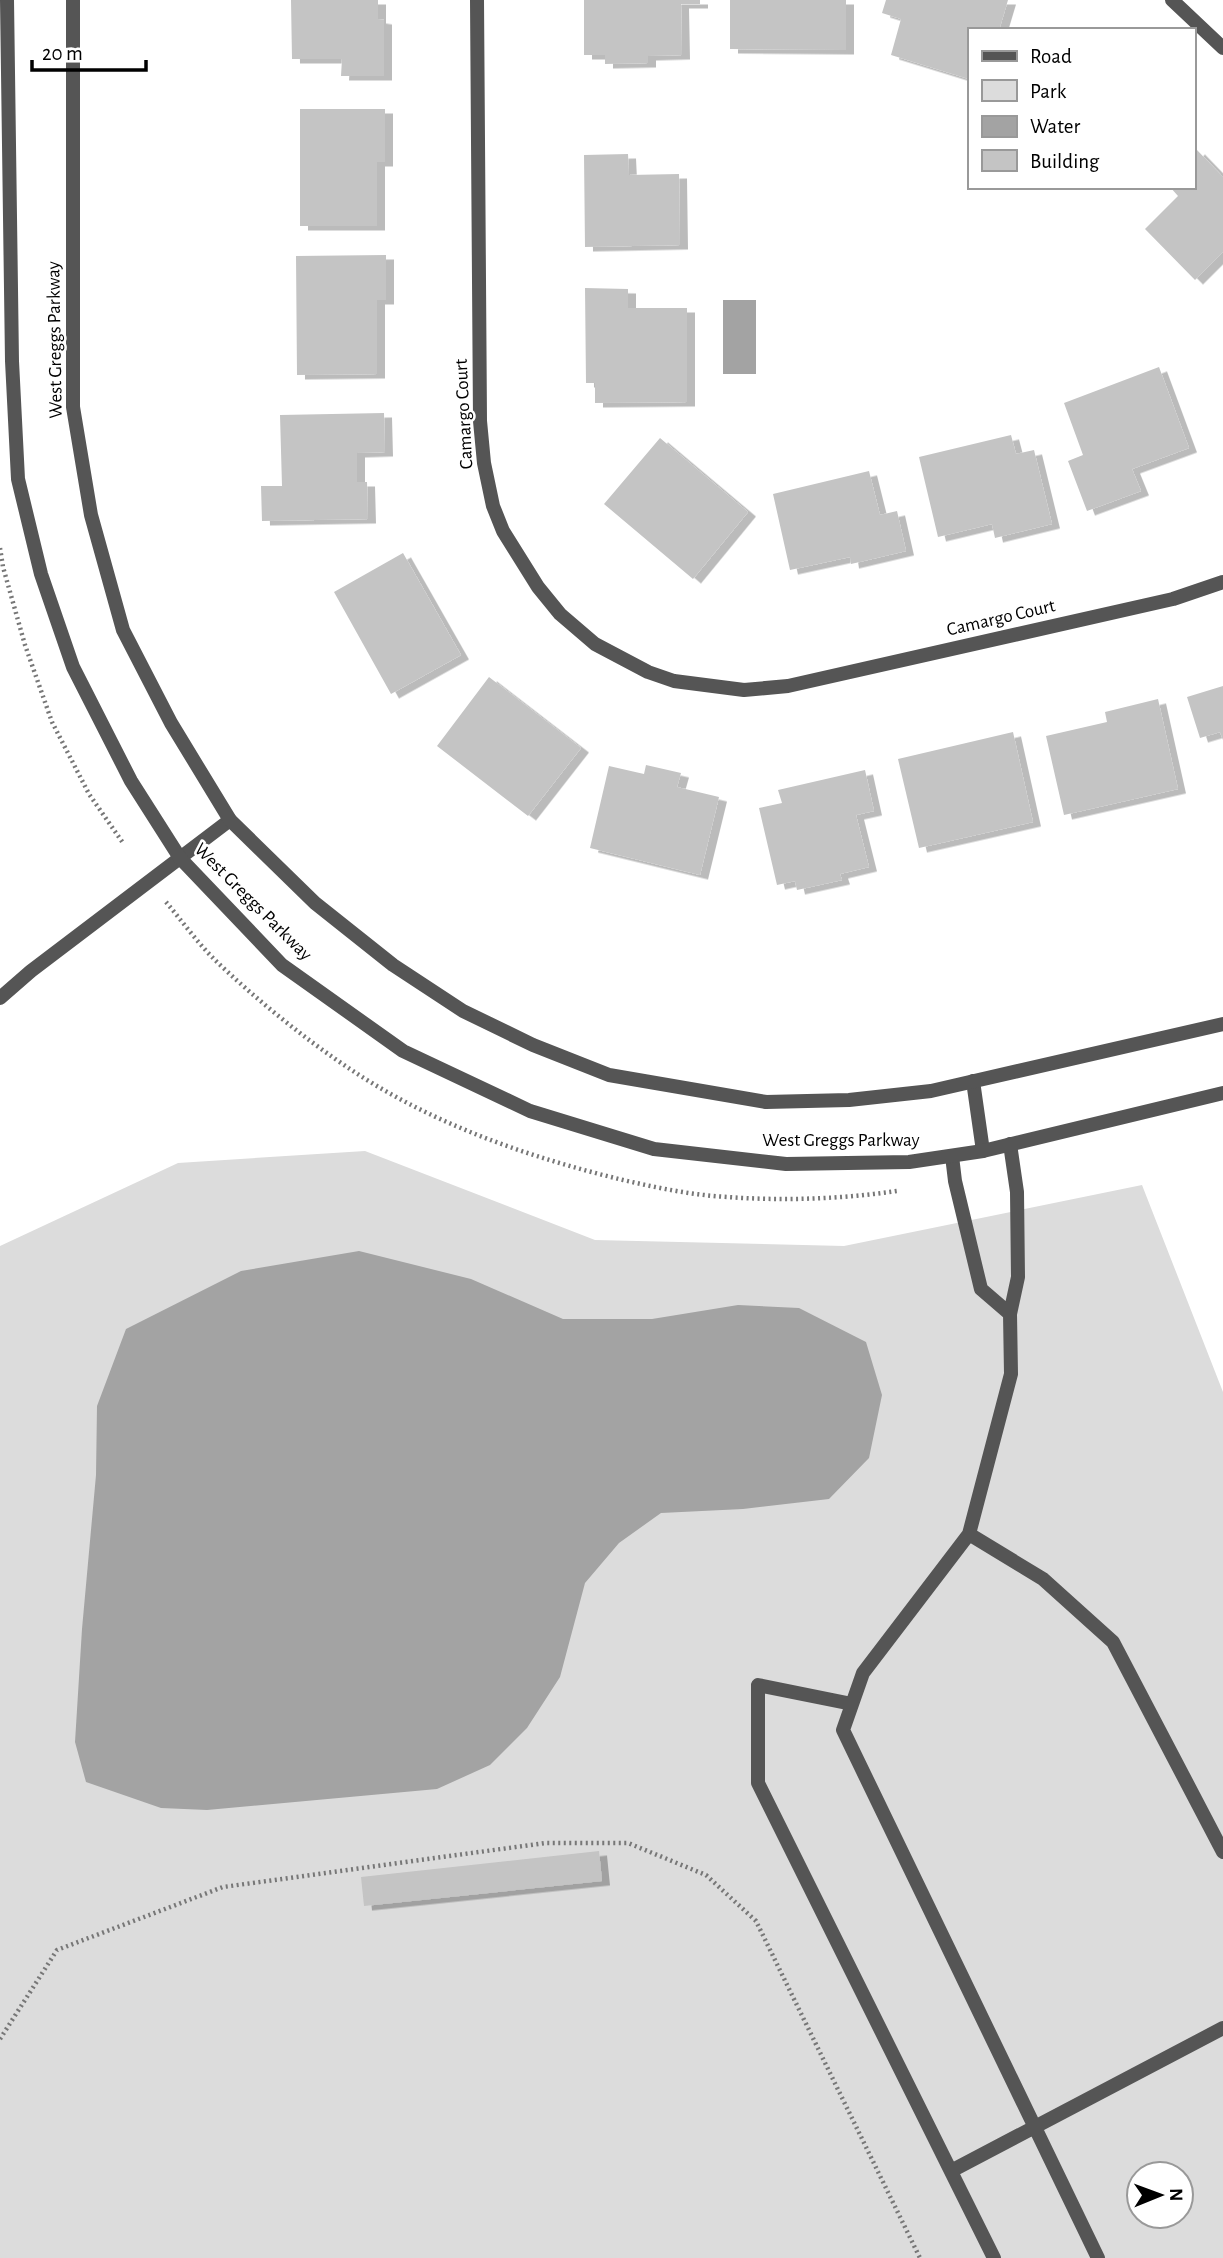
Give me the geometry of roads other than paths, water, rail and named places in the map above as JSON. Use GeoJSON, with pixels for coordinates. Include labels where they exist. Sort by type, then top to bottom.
{"type":"FeatureCollection","features":[{"type":"Feature","properties":{"kind":"street","name":"West Greggs Parkway"},"geometry":{"type":"LineString","coordinates":[[7,0],[12,361],[18,479],[41,574],[73,667],[131,780],[180,858],[282,965],[403,1051],[530,1111],[654,1149],[786,1164],[909,1162],[984,1152],[1223,1093]]}},
{"type":"Feature","properties":{"kind":"street","name":"West Greggs Parkway"},"geometry":{"type":"LineString","coordinates":[[73,0],[73,407],[91,515],[123,630],[171,723],[230,820],[315,903],[393,965],[463,1011],[533,1045],[609,1074],[766,1102],[849,1100],[931,1090],[1223,1024]]}},
{"type":"Feature","properties":{"kind":"street","name":"Camargo Court"},"geometry":{"type":"LineString","coordinates":[[477,0],[480,421],[484,463],[493,506],[503,531],[538,587],[560,614],[595,644],[648,672],[674,681],[744,690],[788,686],[1173,599],[1223,582]]}},
{"type":"Feature","properties":{"kind":"street"},"geometry":{"type":"LineString","coordinates":[[1172,0],[1223,48]]}},
{"type":"Feature","properties":{"kind":"street"},"geometry":{"type":"LineString","coordinates":[[0,998],[31,971],[230,820]]}},
{"type":"Feature","properties":{"kind":"street"},"geometry":{"type":"LineString","coordinates":[[973,1081],[984,1152]]}},
{"type":"Feature","properties":{"kind":"street"},"geometry":{"type":"LineString","coordinates":[[1010,1144],[1017,1192],[1018,1276],[1010,1314],[1011,1374],[969,1534],[863,1674],[843,1730],[1098,2258]]}},
{"type":"Feature","properties":{"kind":"street"},"geometry":{"type":"LineString","coordinates":[[952,1156],[955,1181],[981,1289],[1010,1314]]}},
{"type":"Feature","properties":{"kind":"street"},"geometry":{"type":"LineString","coordinates":[[969,1534],[1043,1579],[1113,1642],[1223,1852]]}},
{"type":"Feature","properties":{"kind":"street"},"geometry":{"type":"LineString","coordinates":[[852,1704],[758,1685],[758,1783],[994,2258]]}},
{"type":"Feature","properties":{"kind":"street"},"geometry":{"type":"LineString","coordinates":[[951,2171],[1223,2028]]}},
{"type":"Feature","properties":{"kind":"water"},"geometry":{"type":"Polygon","coordinates":[[[723,300],[756,300],[756,374],[723,374],[723,300]]]}},
{"type":"Feature","properties":{"kind":"water"},"geometry":{"type":"Polygon","coordinates":[[[359,1251],[471,1279],[563,1319],[652,1319],[738,1305],[799,1308],[866,1342],[882,1395],[869,1458],[829,1499],[743,1509],[661,1513],[619,1543],[585,1583],[560,1677],[527,1728],[490,1765],[437,1789],[207,1810],[161,1808],[86,1782],[75,1742],[96,1475],[97,1406],[126,1329],[241,1271],[359,1251]]]}}]}
